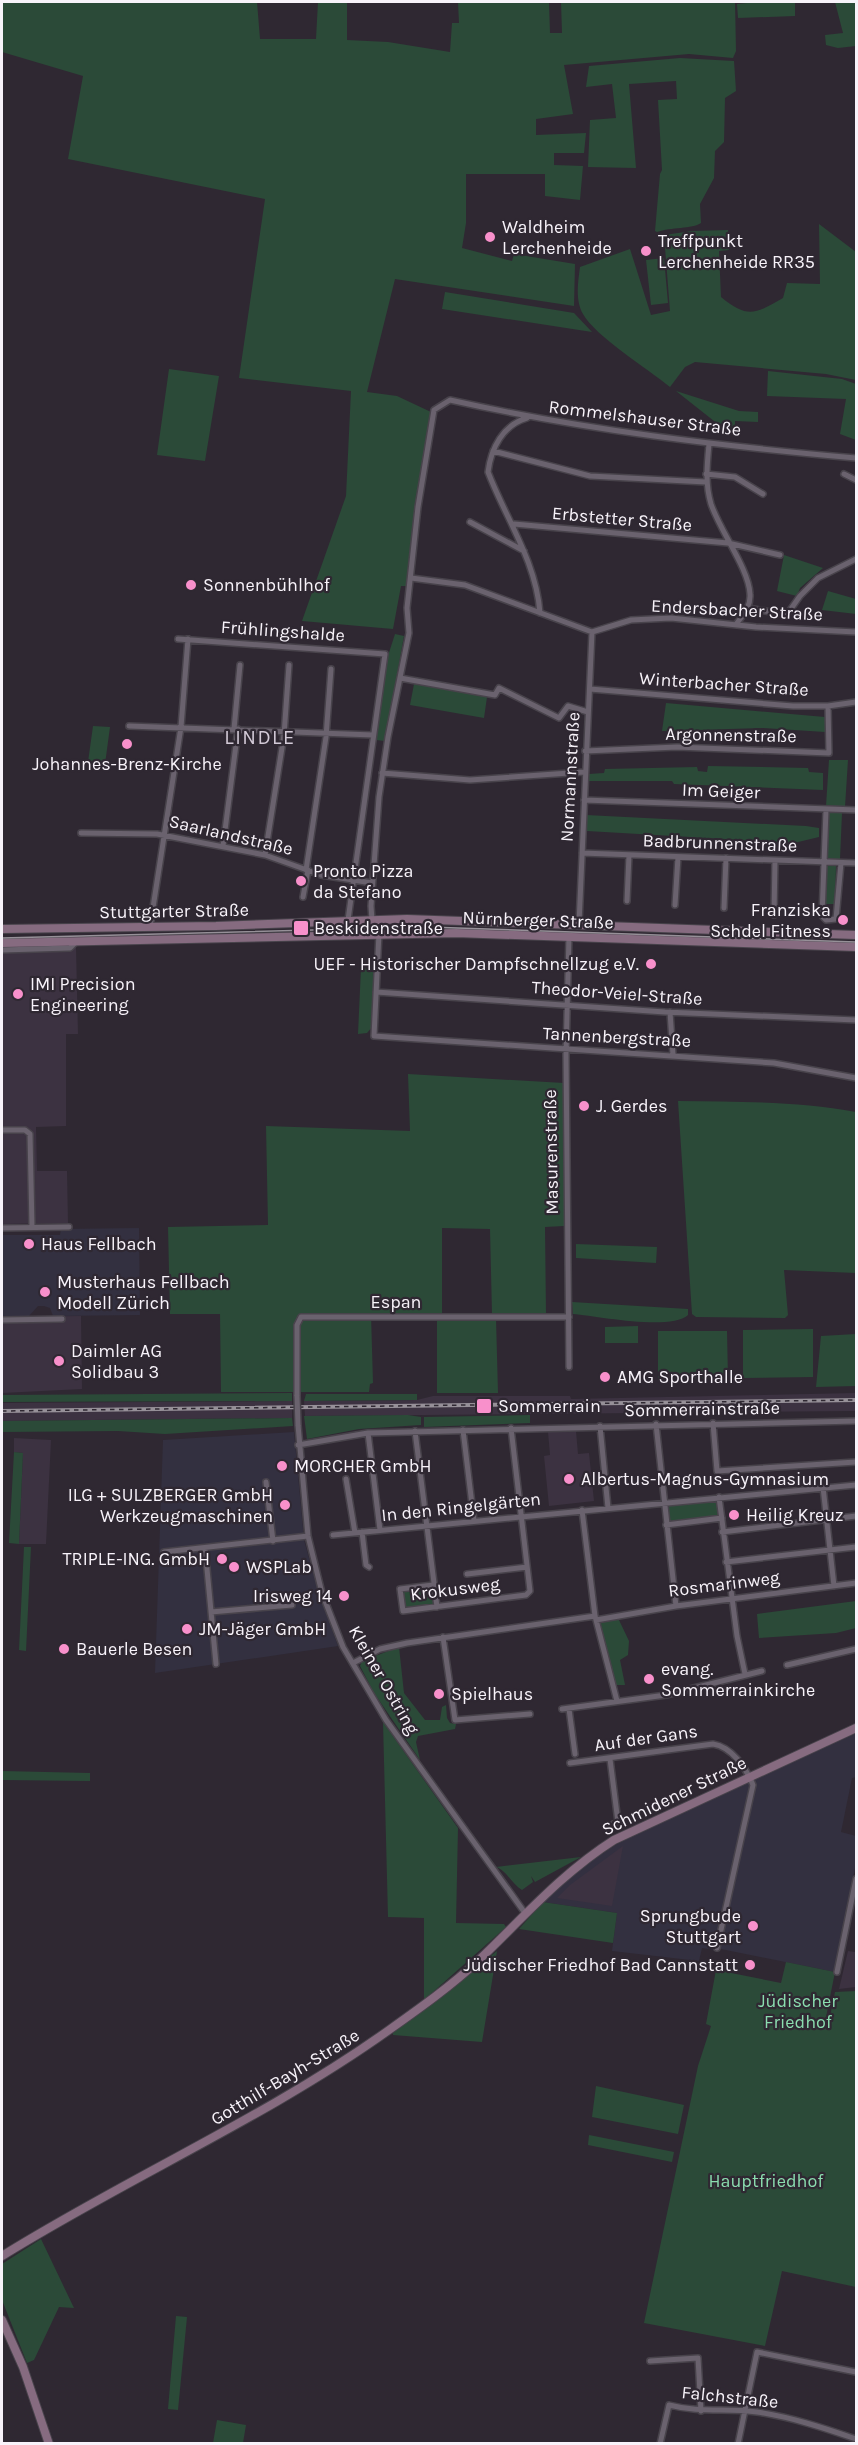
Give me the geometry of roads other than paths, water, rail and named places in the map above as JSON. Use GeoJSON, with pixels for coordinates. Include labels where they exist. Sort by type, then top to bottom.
{"type":"FeatureCollection","features":[{"type":"Feature","properties":{"kind":"main road"},"geometry":{"type":"LineString","coordinates":[[379,933],[381,925],[392,919]]}},
{"type":"Feature","properties":{"kind":"main road","name":"Stuttgarter Straße"},"geometry":{"type":"LineString","coordinates":[[2,929],[150,927],[348,920]]}},
{"type":"Feature","properties":{"kind":"main road","name":"Nürnberger Straße"},"geometry":{"type":"LineString","coordinates":[[348,920],[579,924],[856,934]]}},
{"type":"Feature","properties":{"kind":"main road"},"geometry":{"type":"LineString","coordinates":[[358,934],[369,928],[372,920]]}},
{"type":"Feature","properties":{"kind":"main road","name":"Nürnberger Straße"},"geometry":{"type":"LineString","coordinates":[[146,939],[379,933],[569,936],[856,947]]}},
{"type":"Feature","properties":{"kind":"main road","name":"Stuttgarter Straße"},"geometry":{"type":"LineString","coordinates":[[2,943],[146,939]]}},
{"type":"Feature","properties":{"kind":"main road","name":"Schmidener Straße"},"geometry":{"type":"LineString","coordinates":[[471,1967],[525,1913],[576,1867],[614,1840],[748,1776],[856,1728]]}},
{"type":"Feature","properties":{"kind":"main road","name":"Gotthilf-Bayh-Straße"},"geometry":{"type":"LineString","coordinates":[[2,2256],[103,2196],[323,2076],[426,2004],[471,1967]]}},
{"type":"Feature","properties":{"kind":"main road"},"geometry":{"type":"LineString","coordinates":[[2,2320],[30,2384],[49,2444]]}},
{"type":"Feature","properties":{"kind":"street","name":"Rommelshauser Straße"},"geometry":{"type":"LineString","coordinates":[[411,578],[418,507],[435,410],[450,400],[529,418],[709,444],[856,458]]}},
{"type":"Feature","properties":{"kind":"street"},"geometry":{"type":"LineString","coordinates":[[529,418],[515,422],[497,440],[488,472],[514,524],[524,551],[538,590],[540,613]]}},
{"type":"Feature","properties":{"kind":"street"},"geometry":{"type":"LineString","coordinates":[[709,444],[706,482],[711,504],[747,581],[750,595],[748,608],[737,623]]}},
{"type":"Feature","properties":{"kind":"street"},"geometry":{"type":"LineString","coordinates":[[493,451],[590,476],[706,482]]}},
{"type":"Feature","properties":{"kind":"street"},"geometry":{"type":"LineString","coordinates":[[706,474],[735,477],[763,495]]}},
{"type":"Feature","properties":{"kind":"street"},"geometry":{"type":"LineString","coordinates":[[844,474],[856,480]]}},
{"type":"Feature","properties":{"kind":"street"},"geometry":{"type":"LineString","coordinates":[[470,522],[524,551]]}},
{"type":"Feature","properties":{"kind":"street","name":"Erbstetter Straße"},"geometry":{"type":"LineString","coordinates":[[514,524],[728,543],[780,555]]}},
{"type":"Feature","properties":{"kind":"street"},"geometry":{"type":"LineString","coordinates":[[748,608],[789,613],[800,596],[818,578],[856,559]]}},
{"type":"Feature","properties":{"kind":"street"},"geometry":{"type":"LineString","coordinates":[[376,992],[379,933],[372,920],[372,883],[382,773],[409,633],[407,608],[411,578],[465,585],[592,632]]}},
{"type":"Feature","properties":{"kind":"street","name":"Endersbacher Straße"},"geometry":{"type":"LineString","coordinates":[[592,632],[650,618],[856,632]]}},
{"type":"Feature","properties":{"kind":"street","name":"Normannstraße"},"geometry":{"type":"LineString","coordinates":[[579,924],[592,632]]}},
{"type":"Feature","properties":{"kind":"street","name":"Frühlingshalde"},"geometry":{"type":"LineString","coordinates":[[178,639],[385,654],[373,735]]}},
{"type":"Feature","properties":{"kind":"street"},"geometry":{"type":"LineString","coordinates":[[150,927],[181,727],[188,639]]}},
{"type":"Feature","properties":{"kind":"street"},"geometry":{"type":"LineString","coordinates":[[223,846],[236,729],[240,665]]}},
{"type":"Feature","properties":{"kind":"street"},"geometry":{"type":"LineString","coordinates":[[265,855],[284,730],[289,665]]}},
{"type":"Feature","properties":{"kind":"street"},"geometry":{"type":"LineString","coordinates":[[303,897],[327,733],[331,669]]}},
{"type":"Feature","properties":{"kind":"street"},"geometry":{"type":"LineString","coordinates":[[400,678],[495,695],[499,688],[559,718],[568,706],[588,712]]}},
{"type":"Feature","properties":{"kind":"street","name":"Winterbacher Straße"},"geometry":{"type":"LineString","coordinates":[[590,690],[793,706],[828,706],[856,702]]}},
{"type":"Feature","properties":{"kind":"street","name":"Argonnenstraße"},"geometry":{"type":"LineString","coordinates":[[585,751],[677,747],[830,753],[828,706]]}},
{"type":"Feature","properties":{"kind":"street"},"geometry":{"type":"LineString","coordinates":[[129,726],[373,735],[348,920]]}},
{"type":"Feature","properties":{"kind":"street"},"geometry":{"type":"LineString","coordinates":[[382,773],[470,780],[584,772]]}},
{"type":"Feature","properties":{"kind":"street","name":"Im Geiger"},"geometry":{"type":"LineString","coordinates":[[584,800],[856,810]]}},
{"type":"Feature","properties":{"kind":"street"},"geometry":{"type":"LineString","coordinates":[[826,810],[822,861],[822,916],[831,921],[836,919],[839,910],[841,862]]}},
{"type":"Feature","properties":{"kind":"street","name":"Saarlandstraße"},"geometry":{"type":"LineString","coordinates":[[81,833],[131,832],[223,846],[265,855],[307,870],[372,883]]}},
{"type":"Feature","properties":{"kind":"street","name":"Badbrunnenstraße"},"geometry":{"type":"LineString","coordinates":[[582,853],[856,863]]}},
{"type":"Feature","properties":{"kind":"street"},"geometry":{"type":"LineString","coordinates":[[627,901],[629,855]]}},
{"type":"Feature","properties":{"kind":"street"},"geometry":{"type":"LineString","coordinates":[[675,905],[678,857]]}},
{"type":"Feature","properties":{"kind":"street"},"geometry":{"type":"LineString","coordinates":[[724,908],[726,858]]}},
{"type":"Feature","properties":{"kind":"street"},"geometry":{"type":"LineString","coordinates":[[774,915],[775,860]]}},
{"type":"Feature","properties":{"kind":"street","name":"Masurenstraße"},"geometry":{"type":"LineString","coordinates":[[569,936],[566,1004],[569,1367]]}},
{"type":"Feature","properties":{"kind":"street","name":"Stuttgarter Straße"},"geometry":{"type":"LineString","coordinates":[[2,950],[70,948],[77,941]]}},
{"type":"Feature","properties":{"kind":"street","name":"Theodor-Veiel-Straße"},"geometry":{"type":"LineString","coordinates":[[376,992],[670,1012],[856,1020]]}},
{"type":"Feature","properties":{"kind":"street","name":"Tannenbergstraße"},"geometry":{"type":"LineString","coordinates":[[376,992],[374,1036],[774,1062],[856,1078]]}},
{"type":"Feature","properties":{"kind":"street"},"geometry":{"type":"LineString","coordinates":[[670,1012],[673,1055]]}},
{"type":"Feature","properties":{"kind":"street"},"geometry":{"type":"LineString","coordinates":[[2,1130],[26,1130],[30,1134],[32,1227]]}},
{"type":"Feature","properties":{"kind":"street"},"geometry":{"type":"LineString","coordinates":[[2,1228],[69,1227]]}},
{"type":"Feature","properties":{"kind":"street","name":"Espan"},"geometry":{"type":"LineString","coordinates":[[297,1394],[297,1325],[301,1317],[569,1317]]}},
{"type":"Feature","properties":{"kind":"street"},"geometry":{"type":"LineString","coordinates":[[2,1320],[62,1319]]}},
{"type":"Feature","properties":{"kind":"street","name":"Kleiner Ostring"},"geometry":{"type":"LineString","coordinates":[[297,1394],[298,1445],[308,1536],[322,1593],[343,1647],[386,1720],[525,1913]]}},
{"type":"Feature","properties":{"kind":"street","name":"Sommerrainstraße"},"geometry":{"type":"LineString","coordinates":[[298,1445],[368,1433],[656,1424],[856,1421]]}},
{"type":"Feature","properties":{"kind":"street"},"geometry":{"type":"LineString","coordinates":[[656,1424],[676,1606]]}},
{"type":"Feature","properties":{"kind":"street"},"geometry":{"type":"LineString","coordinates":[[713,1424],[717,1471],[856,1462]]}},
{"type":"Feature","properties":{"kind":"street"},"geometry":{"type":"LineString","coordinates":[[600,1426],[608,1508]]}},
{"type":"Feature","properties":{"kind":"street"},"geometry":{"type":"LineString","coordinates":[[467,1574],[527,1567],[511,1428]]}},
{"type":"Feature","properties":{"kind":"street"},"geometry":{"type":"LineString","coordinates":[[464,1430],[474,1521]]}},
{"type":"Feature","properties":{"kind":"street"},"geometry":{"type":"LineString","coordinates":[[415,1431],[425,1526],[437,1607]]}},
{"type":"Feature","properties":{"kind":"street"},"geometry":{"type":"LineString","coordinates":[[368,1433],[380,1530]]}},
{"type":"Feature","properties":{"kind":"street"},"geometry":{"type":"LineString","coordinates":[[346,1479],[355,1533]]}},
{"type":"Feature","properties":{"kind":"street"},"geometry":{"type":"LineString","coordinates":[[266,1482],[273,1541]]}},
{"type":"Feature","properties":{"kind":"street","name":"In den Ringelgärten"},"geometry":{"type":"LineString","coordinates":[[333,1535],[856,1485]]}},
{"type":"Feature","properties":{"kind":"street"},"geometry":{"type":"LineString","coordinates":[[823,1487],[834,1586]]}},
{"type":"Feature","properties":{"kind":"street"},"geometry":{"type":"LineString","coordinates":[[718,1497],[731,1598],[745,1674]]}},
{"type":"Feature","properties":{"kind":"street"},"geometry":{"type":"LineString","coordinates":[[582,1510],[596,1618],[617,1701]]}},
{"type":"Feature","properties":{"kind":"street"},"geometry":{"type":"LineString","coordinates":[[722,1532],[856,1516]]}},
{"type":"Feature","properties":{"kind":"street"},"geometry":{"type":"LineString","coordinates":[[666,1525],[722,1518]]}},
{"type":"Feature","properties":{"kind":"street"},"geometry":{"type":"LineString","coordinates":[[362,1532],[366,1565],[369,1567]]}},
{"type":"Feature","properties":{"kind":"street"},"geometry":{"type":"LineString","coordinates":[[164,1552],[308,1536]]}},
{"type":"Feature","properties":{"kind":"street"},"geometry":{"type":"LineString","coordinates":[[726,1562],[856,1547]]}},
{"type":"Feature","properties":{"kind":"street"},"geometry":{"type":"LineString","coordinates":[[205,1548],[216,1664]]}},
{"type":"Feature","properties":{"kind":"street","name":"Krokusweg"},"geometry":{"type":"LineString","coordinates":[[433,1586],[400,1589],[403,1611],[526,1595],[530,1591],[527,1567]]}},
{"type":"Feature","properties":{"kind":"street","name":"Rosmarinweg"},"geometry":{"type":"LineString","coordinates":[[353,1663],[387,1647],[443,1637],[856,1583]]}},
{"type":"Feature","properties":{"kind":"street"},"geometry":{"type":"LineString","coordinates":[[211,1612],[292,1605]]}},
{"type":"Feature","properties":{"kind":"street"},"geometry":{"type":"LineString","coordinates":[[443,1637],[455,1720],[530,1714]]}},
{"type":"Feature","properties":{"kind":"street"},"geometry":{"type":"LineString","coordinates":[[787,1665],[856,1649]]}},
{"type":"Feature","properties":{"kind":"street"},"geometry":{"type":"LineString","coordinates":[[575,1754],[565,1709],[666,1695],[762,1671]]}},
{"type":"Feature","properties":{"kind":"street","name":"Auf der Gans"},"geometry":{"type":"LineString","coordinates":[[570,1763],[713,1744],[728,1749],[753,1785]]}},
{"type":"Feature","properties":{"kind":"street"},"geometry":{"type":"LineString","coordinates":[[607,1827],[618,1822],[610,1759]]}},
{"type":"Feature","properties":{"kind":"street"},"geometry":{"type":"LineString","coordinates":[[717,1948],[753,1785],[761,1770]]}},
{"type":"Feature","properties":{"kind":"street"},"geometry":{"type":"LineString","coordinates":[[837,1972],[855,1896],[856,1879]]}},
{"type":"Feature","properties":{"kind":"street"},"geometry":{"type":"LineString","coordinates":[[738,2444],[757,2352],[856,2372]]}},
{"type":"Feature","properties":{"kind":"street"},"geometry":{"type":"LineString","coordinates":[[650,2361],[698,2358],[701,2411]]}},
{"type":"Feature","properties":{"kind":"street","name":"Falchstraße"},"geometry":{"type":"LineString","coordinates":[[660,2444],[669,2405],[701,2411],[744,2412],[795,2420],[856,2439]]}},
{"type":"Feature","properties":{"kind":"tram line"},"geometry":{"type":"LineString","coordinates":[[2,938],[428,927],[856,942]]}},
{"type":"Feature","properties":{"kind":"railway"},"geometry":{"type":"LineString","coordinates":[[2,1411],[856,1400]]}},
{"type":"Feature","properties":{"kind":"place","name":"Waldheim Lerchenheide"},"geometry":{"type":"Point","coordinates":[490,237]}},
{"type":"Feature","properties":{"kind":"place","name":"Treffpunkt Lerchenheide RR35"},"geometry":{"type":"Point","coordinates":[646,251]}},
{"type":"Feature","properties":{"kind":"place","name":"Sonnenbühlhof"},"geometry":{"type":"Point","coordinates":[191,585]}},
{"type":"Feature","properties":{"kind":"place","name":"Johannes-Brenz-Kirche"},"geometry":{"type":"Point","coordinates":[127,744]}},
{"type":"Feature","properties":{"kind":"place","name":"Pronto Pizza da Stefano"},"geometry":{"type":"Point","coordinates":[301,881]}},
{"type":"Feature","properties":{"kind":"place","name":"Franziska Schdel Fitness"},"geometry":{"type":"Point","coordinates":[843,920]}},
{"type":"Feature","properties":{"kind":"place","name":"Beskidenstraße"},"geometry":{"type":"Point","coordinates":[301,928]}},
{"type":"Feature","properties":{"kind":"place","name":"UEF - Historischer Dampfschnellzug e.V."},"geometry":{"type":"Point","coordinates":[651,964]}},
{"type":"Feature","properties":{"kind":"place","name":"IMI Precision Engineering"},"geometry":{"type":"Point","coordinates":[18,994]}},
{"type":"Feature","properties":{"kind":"place","name":"J. Gerdes"},"geometry":{"type":"Point","coordinates":[584,1106]}},
{"type":"Feature","properties":{"kind":"place","name":"Haus Fellbach"},"geometry":{"type":"Point","coordinates":[29,1244]}},
{"type":"Feature","properties":{"kind":"place","name":"Musterhaus Fellbach Modell Zürich"},"geometry":{"type":"Point","coordinates":[45,1292]}},
{"type":"Feature","properties":{"kind":"place","name":"Daimler AG Solidbau 3"},"geometry":{"type":"Point","coordinates":[59,1361]}},
{"type":"Feature","properties":{"kind":"place","name":"AMG Sporthalle"},"geometry":{"type":"Point","coordinates":[605,1377]}},
{"type":"Feature","properties":{"kind":"place","name":"Sommerrain"},"geometry":{"type":"Point","coordinates":[484,1406]}},
{"type":"Feature","properties":{"kind":"place","name":"MORCHER GmbH"},"geometry":{"type":"Point","coordinates":[282,1466]}},
{"type":"Feature","properties":{"kind":"place","name":"Albertus-Magnus-Gymnasium"},"geometry":{"type":"Point","coordinates":[569,1479]}},
{"type":"Feature","properties":{"kind":"place","name":"ILG + SULZBERGER GmbH Werkzeugmaschinen"},"geometry":{"type":"Point","coordinates":[285,1505]}},
{"type":"Feature","properties":{"kind":"place","name":"Heilig Kreuz"},"geometry":{"type":"Point","coordinates":[734,1515]}},
{"type":"Feature","properties":{"kind":"place","name":"TRIPLE-ING. GmbH"},"geometry":{"type":"Point","coordinates":[222,1559]}},
{"type":"Feature","properties":{"kind":"place","name":"WSPLab"},"geometry":{"type":"Point","coordinates":[234,1567]}},
{"type":"Feature","properties":{"kind":"place","name":"Irisweg 14"},"geometry":{"type":"Point","coordinates":[344,1596]}},
{"type":"Feature","properties":{"kind":"place","name":"JM-Jäger GmbH"},"geometry":{"type":"Point","coordinates":[187,1629]}},
{"type":"Feature","properties":{"kind":"place","name":"Bauerle Besen"},"geometry":{"type":"Point","coordinates":[64,1649]}},
{"type":"Feature","properties":{"kind":"place","name":"evang. Sommerrainkirche"},"geometry":{"type":"Point","coordinates":[649,1679]}},
{"type":"Feature","properties":{"kind":"place","name":"Spielhaus"},"geometry":{"type":"Point","coordinates":[439,1694]}},
{"type":"Feature","properties":{"kind":"place","name":"Sprungbude Stuttgart"},"geometry":{"type":"Point","coordinates":[753,1926]}},
{"type":"Feature","properties":{"kind":"place","name":"Jüdischer Friedhof Bad Cannstatt"},"geometry":{"type":"Point","coordinates":[750,1965]}},
{"type":"Feature","properties":{"kind":"district","name":"LINDLE"},"geometry":{"type":"Point","coordinates":[260,737]}},
{"type":"Feature","properties":{"kind":"park label","name":"Jüdischer Friedhof"},"geometry":{"type":"Point","coordinates":[798,2011]}},
{"type":"Feature","properties":{"kind":"park label","name":"Hauptfriedhof"},"geometry":{"type":"Point","coordinates":[766,2181]}}]}
